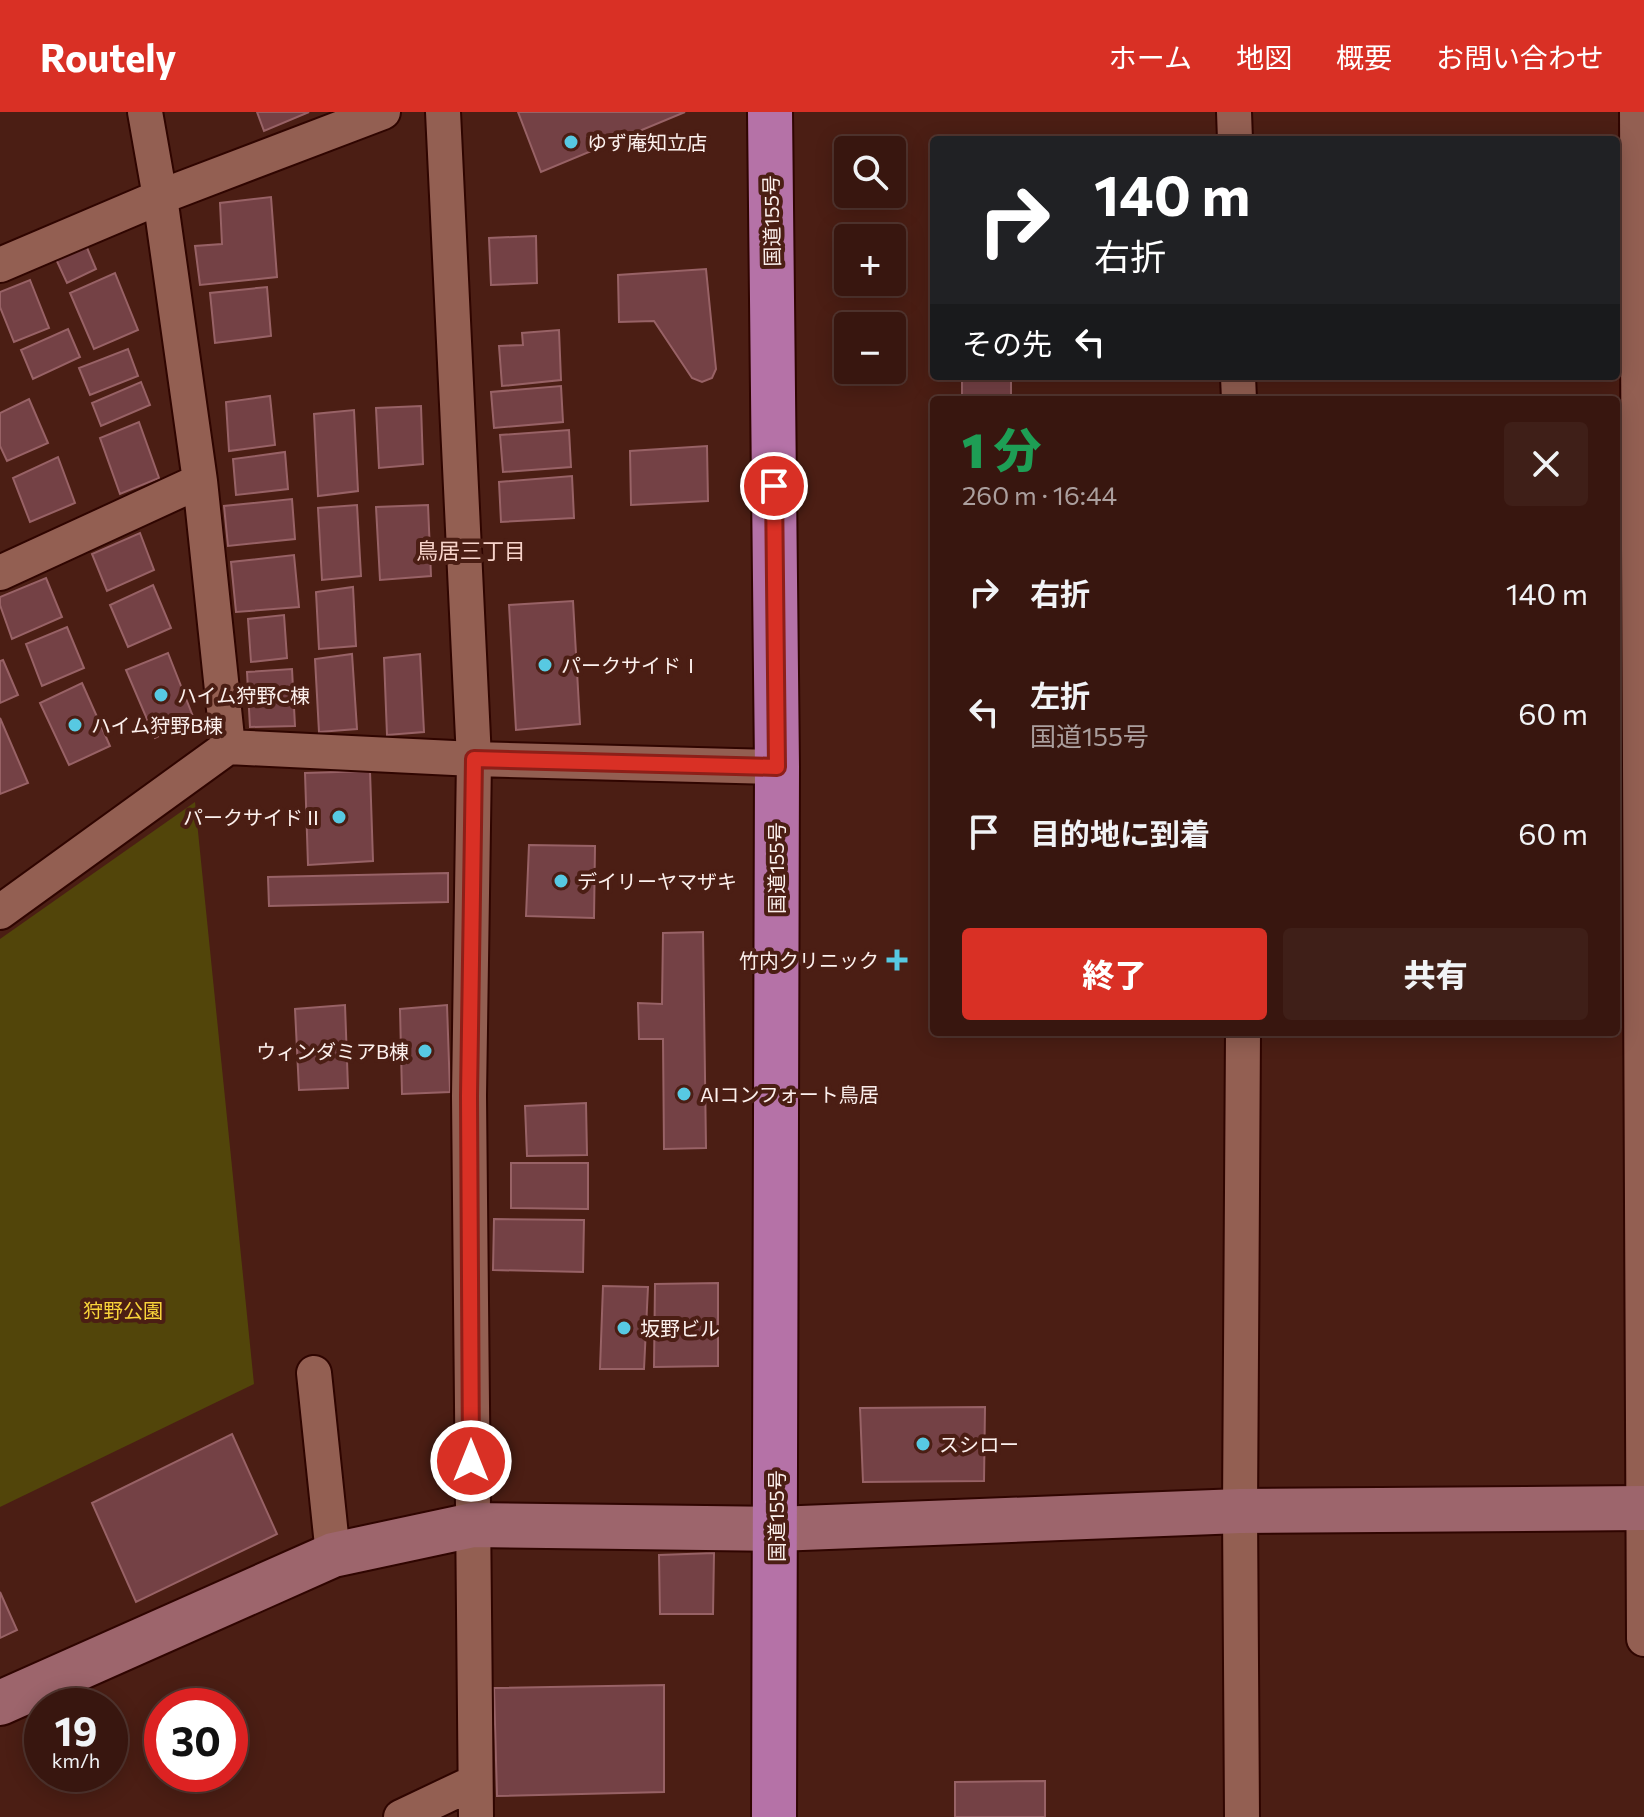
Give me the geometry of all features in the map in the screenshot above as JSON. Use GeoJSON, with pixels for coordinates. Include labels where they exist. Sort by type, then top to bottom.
{"type":"FeatureCollection","features":[{"type":"Feature","properties":{"kind":"highway","name":"国道155号"},"geometry":{"type":"LineString","coordinates":[[770,112],[777,767],[774,1817]]}},
{"type":"Feature","properties":{"kind":"street"},"geometry":{"type":"LineString","coordinates":[[145,112],[200,481],[228,747]]}},
{"type":"Feature","properties":{"kind":"street"},"geometry":{"type":"LineString","coordinates":[[0,265],[160,197],[383,112]]}},
{"type":"Feature","properties":{"kind":"street"},"geometry":{"type":"LineString","coordinates":[[443,112],[474,759],[469,1096],[476,1817]]}},
{"type":"Feature","properties":{"kind":"street"},"geometry":{"type":"LineString","coordinates":[[1234,112],[1235,136]]}},
{"type":"Feature","properties":{"kind":"street"},"geometry":{"type":"LineString","coordinates":[[1637,112],[1644,1639]]}},
{"type":"Feature","properties":{"kind":"street"},"geometry":{"type":"LineString","coordinates":[[0,573],[200,481]]}},
{"type":"Feature","properties":{"kind":"street"},"geometry":{"type":"LineString","coordinates":[[3,903],[228,747],[474,759],[777,767]]}},
{"type":"Feature","properties":{"kind":"street"},"geometry":{"type":"LineString","coordinates":[[1242,1817],[1243,1036]]}},
{"type":"Feature","properties":{"kind":"street"},"geometry":{"type":"LineString","coordinates":[[314,1373],[333,1555]]}},
{"type":"Feature","properties":{"kind":"street"},"geometry":{"type":"LineString","coordinates":[[0,1703],[333,1555],[473,1525],[776,1529],[1240,1511],[1644,1508]]}},
{"type":"Feature","properties":{"kind":"street"},"geometry":{"type":"LineString","coordinates":[[401,1817],[475,1782]]}},
{"type":"Feature","properties":{"kind":"green space","name":"狩野公園"},"geometry":{"type":"Polygon","coordinates":[[[195,802],[254,1384],[0,1507],[0,939],[195,802]]]}},
{"type":"Feature","properties":{"kind":"building"},"geometry":{"type":"Polygon","coordinates":[[[257,112],[309,112],[264,131],[257,112]]]}},
{"type":"Feature","properties":{"kind":"building","name":"ゆず庵知立店"},"geometry":{"type":"Polygon","coordinates":[[[518,112],[685,112],[541,172],[518,112]]]}},
{"type":"Feature","properties":{"kind":"building"},"geometry":{"type":"Polygon","coordinates":[[[271,197],[277,277],[200,285],[195,246],[222,244],[220,203],[271,197]]]}},
{"type":"Feature","properties":{"kind":"building"},"geometry":{"type":"Polygon","coordinates":[[[536,236],[537,283],[491,285],[489,238],[536,236]]]}},
{"type":"Feature","properties":{"kind":"building"},"geometry":{"type":"Polygon","coordinates":[[[85,243],[96,269],[67,283],[55,257],[85,243]]]}},
{"type":"Feature","properties":{"kind":"building"},"geometry":{"type":"Polygon","coordinates":[[[706,269],[716,369],[712,378],[702,382],[692,378],[654,321],[619,322],[618,275],[706,269]]]}},
{"type":"Feature","properties":{"kind":"building"},"geometry":{"type":"Polygon","coordinates":[[[115,273],[138,330],[94,349],[70,293],[115,273]]]}},
{"type":"Feature","properties":{"kind":"building"},"geometry":{"type":"Polygon","coordinates":[[[30,280],[49,328],[14,342],[0,307],[0,292],[30,280]]]}},
{"type":"Feature","properties":{"kind":"building"},"geometry":{"type":"Polygon","coordinates":[[[267,287],[271,336],[215,343],[210,293],[267,287]]]}},
{"type":"Feature","properties":{"kind":"building"},"geometry":{"type":"Polygon","coordinates":[[[68,329],[80,357],[33,379],[21,350],[68,329]]]}},
{"type":"Feature","properties":{"kind":"building"},"geometry":{"type":"Polygon","coordinates":[[[559,330],[561,380],[502,386],[499,346],[523,345],[522,333],[559,330]]]}},
{"type":"Feature","properties":{"kind":"building"},"geometry":{"type":"Polygon","coordinates":[[[128,349],[138,376],[90,395],[79,368],[128,349]]]}},
{"type":"Feature","properties":{"kind":"building"},"geometry":{"type":"Polygon","coordinates":[[[962,380],[1011,380],[1011,396],[962,396],[962,380]]]}},
{"type":"Feature","properties":{"kind":"building"},"geometry":{"type":"Polygon","coordinates":[[[141,382],[150,405],[101,426],[92,403],[141,382]]]}},
{"type":"Feature","properties":{"kind":"building"},"geometry":{"type":"Polygon","coordinates":[[[561,386],[563,422],[494,428],[491,392],[561,386]]]}},
{"type":"Feature","properties":{"kind":"building"},"geometry":{"type":"Polygon","coordinates":[[[270,396],[275,445],[229,451],[226,402],[270,396]]]}},
{"type":"Feature","properties":{"kind":"building"},"geometry":{"type":"Polygon","coordinates":[[[29,399],[48,443],[7,461],[0,446],[0,413],[29,399]]]}},
{"type":"Feature","properties":{"kind":"building"},"geometry":{"type":"Polygon","coordinates":[[[421,406],[423,464],[379,468],[376,408],[421,406]]]}},
{"type":"Feature","properties":{"kind":"building"},"geometry":{"type":"Polygon","coordinates":[[[354,410],[358,491],[318,496],[314,414],[354,410]]]}},
{"type":"Feature","properties":{"kind":"building"},"geometry":{"type":"Polygon","coordinates":[[[139,422],[159,478],[120,494],[100,438],[139,422]]]}},
{"type":"Feature","properties":{"kind":"building"},"geometry":{"type":"Polygon","coordinates":[[[569,430],[571,467],[503,472],[500,435],[569,430]]]}},
{"type":"Feature","properties":{"kind":"building"},"geometry":{"type":"Polygon","coordinates":[[[707,446],[708,501],[631,505],[630,451],[707,446]]]}},
{"type":"Feature","properties":{"kind":"building"},"geometry":{"type":"Polygon","coordinates":[[[285,452],[288,489],[236,495],[233,459],[285,452]]]}},
{"type":"Feature","properties":{"kind":"building"},"geometry":{"type":"Polygon","coordinates":[[[58,457],[75,503],[30,522],[13,478],[58,457]]]}},
{"type":"Feature","properties":{"kind":"building"},"geometry":{"type":"Polygon","coordinates":[[[572,476],[574,518],[501,522],[499,482],[572,476]]]}},
{"type":"Feature","properties":{"kind":"building"},"geometry":{"type":"Polygon","coordinates":[[[292,499],[295,539],[228,546],[224,506],[292,499]]]}},
{"type":"Feature","properties":{"kind":"building"},"geometry":{"type":"Polygon","coordinates":[[[357,505],[361,576],[322,580],[318,508],[357,505]]]}},
{"type":"Feature","properties":{"kind":"building"},"geometry":{"type":"Polygon","coordinates":[[[428,505],[431,576],[380,580],[376,507],[428,505]]]}},
{"type":"Feature","properties":{"kind":"building"},"geometry":{"type":"Polygon","coordinates":[[[140,533],[154,570],[107,591],[92,554],[140,533]]]}},
{"type":"Feature","properties":{"kind":"building"},"geometry":{"type":"Polygon","coordinates":[[[294,555],[299,607],[236,612],[231,562],[294,555]]]}},
{"type":"Feature","properties":{"kind":"building"},"geometry":{"type":"Polygon","coordinates":[[[46,578],[62,617],[12,639],[0,597],[46,578]]]}},
{"type":"Feature","properties":{"kind":"building"},"geometry":{"type":"Polygon","coordinates":[[[153,585],[171,628],[128,647],[110,605],[153,585]]]}},
{"type":"Feature","properties":{"kind":"building"},"geometry":{"type":"Polygon","coordinates":[[[353,587],[356,646],[319,649],[316,592],[353,587]]]}},
{"type":"Feature","properties":{"kind":"building","name":"パークサイドⅠ"},"geometry":{"type":"Polygon","coordinates":[[[573,601],[580,724],[516,730],[509,605],[573,601]]]}},
{"type":"Feature","properties":{"kind":"building"},"geometry":{"type":"Polygon","coordinates":[[[284,615],[287,658],[251,662],[248,619],[284,615]]]}},
{"type":"Feature","properties":{"kind":"building"},"geometry":{"type":"Polygon","coordinates":[[[67,627],[84,668],[42,686],[26,644],[67,627]]]}},
{"type":"Feature","properties":{"kind":"building","name":"ハイム狩野C棟"},"geometry":{"type":"Polygon","coordinates":[[[168,653],[194,719],[155,738],[126,670],[168,653]]]}},
{"type":"Feature","properties":{"kind":"building"},"geometry":{"type":"Polygon","coordinates":[[[352,654],[357,729],[319,732],[315,659],[352,654]]]}},
{"type":"Feature","properties":{"kind":"building"},"geometry":{"type":"Polygon","coordinates":[[[420,654],[424,732],[387,735],[384,658],[420,654]]]}},
{"type":"Feature","properties":{"kind":"building"},"geometry":{"type":"Polygon","coordinates":[[[3,660],[18,695],[0,703],[0,661],[3,660]]]}},
{"type":"Feature","properties":{"kind":"building"},"geometry":{"type":"Polygon","coordinates":[[[292,669],[295,726],[250,727],[247,672],[292,669]]]}},
{"type":"Feature","properties":{"kind":"building","name":"ハイム狩野B棟"},"geometry":{"type":"Polygon","coordinates":[[[82,683],[110,746],[69,765],[40,703],[82,683]]]}},
{"type":"Feature","properties":{"kind":"building"},"geometry":{"type":"Polygon","coordinates":[[[0,718],[28,783],[0,794],[0,718]]]}},
{"type":"Feature","properties":{"kind":"building","name":"パークサイドⅡ"},"geometry":{"type":"Polygon","coordinates":[[[370,771],[373,861],[308,865],[305,773],[370,771]]]}},
{"type":"Feature","properties":{"kind":"building","name":"デイリーヤマザキ"},"geometry":{"type":"Polygon","coordinates":[[[529,845],[595,846],[594,918],[526,916],[529,845]]]}},
{"type":"Feature","properties":{"kind":"building"},"geometry":{"type":"Polygon","coordinates":[[[448,873],[448,902],[269,906],[268,877],[448,873]]]}},
{"type":"Feature","properties":{"kind":"building","name":"AIコンフォート鳥居"},"geometry":{"type":"Polygon","coordinates":[[[703,932],[706,1148],[664,1149],[663,1039],[639,1039],[638,1003],[662,1004],[663,933],[703,932]]]}},
{"type":"Feature","properties":{"kind":"building"},"geometry":{"type":"Polygon","coordinates":[[[345,1005],[348,1088],[299,1090],[295,1009],[345,1005]]]}},
{"type":"Feature","properties":{"kind":"building","name":"ウィンダミアB棟"},"geometry":{"type":"Polygon","coordinates":[[[447,1005],[450,1092],[402,1094],[400,1009],[447,1005]]]}},
{"type":"Feature","properties":{"kind":"building"},"geometry":{"type":"Polygon","coordinates":[[[586,1103],[587,1155],[527,1156],[525,1106],[586,1103]]]}},
{"type":"Feature","properties":{"kind":"building"},"geometry":{"type":"Polygon","coordinates":[[[511,1163],[588,1163],[588,1209],[511,1208],[511,1163]]]}},
{"type":"Feature","properties":{"kind":"building"},"geometry":{"type":"Polygon","coordinates":[[[494,1219],[584,1220],[583,1272],[493,1270],[494,1219]]]}},
{"type":"Feature","properties":{"kind":"building"},"geometry":{"type":"Polygon","coordinates":[[[718,1283],[718,1366],[654,1367],[655,1284],[718,1283]]]}},
{"type":"Feature","properties":{"kind":"building","name":"坂野ビル"},"geometry":{"type":"Polygon","coordinates":[[[603,1286],[648,1287],[644,1369],[600,1369],[603,1286]]]}},
{"type":"Feature","properties":{"kind":"building","name":"スシロー"},"geometry":{"type":"Polygon","coordinates":[[[985,1407],[984,1481],[863,1482],[860,1408],[985,1407]]]}},
{"type":"Feature","properties":{"kind":"building"},"geometry":{"type":"Polygon","coordinates":[[[232,1434],[277,1534],[136,1602],[92,1503],[232,1434]]]}},
{"type":"Feature","properties":{"kind":"building"},"geometry":{"type":"Polygon","coordinates":[[[714,1553],[713,1614],[660,1614],[659,1555],[714,1553]]]}},
{"type":"Feature","properties":{"kind":"building"},"geometry":{"type":"Polygon","coordinates":[[[0,1592],[17,1630],[0,1638],[0,1592]]]}},
{"type":"Feature","properties":{"kind":"building"},"geometry":{"type":"Polygon","coordinates":[[[664,1685],[664,1792],[497,1796],[494,1688],[664,1685]]]}},
{"type":"Feature","properties":{"kind":"building"},"geometry":{"type":"Polygon","coordinates":[[[1045,1781],[1045,1817],[955,1817],[955,1782],[1045,1781]]]}},
{"type":"Feature","properties":{"kind":"place","name":"ゆず庵知立店"},"geometry":{"type":"Point","coordinates":[571,142]}},
{"type":"Feature","properties":{"kind":"place","name":"パークサイドⅠ"},"geometry":{"type":"Point","coordinates":[545,665]}},
{"type":"Feature","properties":{"kind":"place","name":"ハイム狩野C棟"},"geometry":{"type":"Point","coordinates":[161,695]}},
{"type":"Feature","properties":{"kind":"place","name":"ハイム狩野B棟"},"geometry":{"type":"Point","coordinates":[75,725]}},
{"type":"Feature","properties":{"kind":"place","name":"パークサイドⅡ"},"geometry":{"type":"Point","coordinates":[339,817]}},
{"type":"Feature","properties":{"kind":"place","name":"デイリーヤマザキ"},"geometry":{"type":"Point","coordinates":[561,881]}},
{"type":"Feature","properties":{"kind":"place","name":"竹内クリニック"},"geometry":{"type":"Point","coordinates":[897,960]}},
{"type":"Feature","properties":{"kind":"place","name":"ウィンダミアB棟"},"geometry":{"type":"Point","coordinates":[425,1051]}},
{"type":"Feature","properties":{"kind":"place","name":"AIコンフォート鳥居"},"geometry":{"type":"Point","coordinates":[684,1094]}},
{"type":"Feature","properties":{"kind":"place","name":"坂野ビル"},"geometry":{"type":"Point","coordinates":[624,1328]}},
{"type":"Feature","properties":{"kind":"place","name":"スシロー"},"geometry":{"type":"Point","coordinates":[923,1444]}},
{"type":"Feature","properties":{"kind":"district","name":"鳥居三丁目"},"geometry":{"type":"Point","coordinates":[471,550]}},
{"type":"Feature","properties":{"kind":"route"},"geometry":{"type":"LineString","coordinates":[[471,1461],[469,1096],[474,759],[777,767],[774,486]]}}]}
